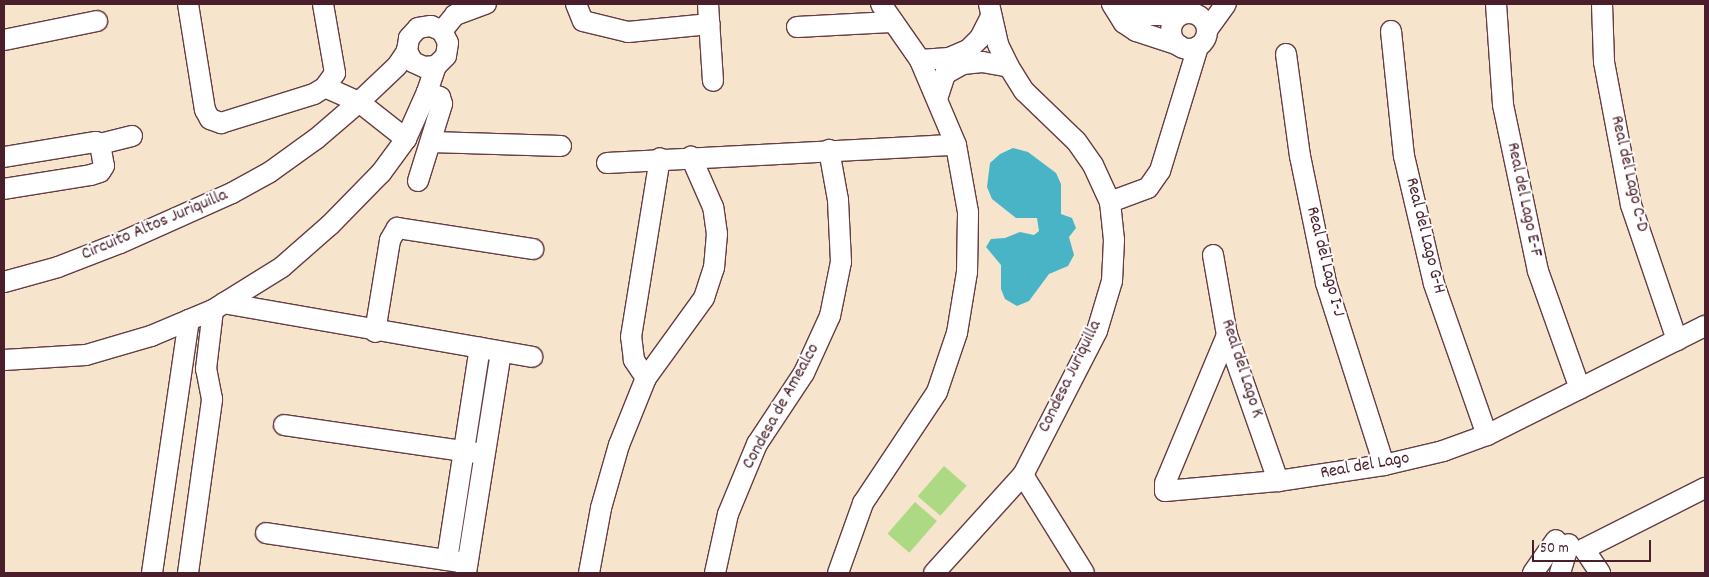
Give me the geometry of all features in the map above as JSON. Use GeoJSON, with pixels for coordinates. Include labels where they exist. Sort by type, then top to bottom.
{"type":"FeatureCollection","features":[{"type":"Feature","properties":{"kind":"street"},"geometry":{"type":"LineString","coordinates":[[188,4],[205,110],[210,119],[221,123],[314,94],[325,87],[335,73],[323,4]]}},
{"type":"Feature","properties":{"kind":"street"},"geometry":{"type":"LineString","coordinates":[[442,31],[455,15],[466,6],[486,4]]}},
{"type":"Feature","properties":{"kind":"street"},"geometry":{"type":"LineString","coordinates":[[576,4],[583,21],[628,32],[710,24]]}},
{"type":"Feature","properties":{"kind":"street"},"geometry":{"type":"LineString","coordinates":[[708,4],[713,81]]}},
{"type":"Feature","properties":{"kind":"street"},"geometry":{"type":"LineString","coordinates":[[838,573],[863,503],[937,392],[957,333],[967,272],[968,212],[956,145],[938,96],[920,60],[891,22],[882,4]]}},
{"type":"Feature","properties":{"kind":"street"},"geometry":{"type":"LineString","coordinates":[[1195,41],[1226,4]]}},
{"type":"Feature","properties":{"kind":"street","name":"Real del Lago E-F"},"geometry":{"type":"LineString","coordinates":[[1496,4],[1503,106],[1536,261],[1580,389]]}},
{"type":"Feature","properties":{"kind":"street","name":"Real del Lago C-D"},"geometry":{"type":"LineString","coordinates":[[1602,4],[1604,62],[1631,205],[1677,340]]}},
{"type":"Feature","properties":{"kind":"street"},"geometry":{"type":"LineString","coordinates":[[1113,5],[1124,23],[1136,31],[1195,41]]}},
{"type":"Feature","properties":{"kind":"street"},"geometry":{"type":"LineString","coordinates":[[1110,202],[1148,188],[1160,171],[1200,16],[1193,10],[1134,15],[1113,5]]}},
{"type":"Feature","properties":{"kind":"street"},"geometry":{"type":"LineString","coordinates":[[920,60],[948,58],[968,50],[980,38],[990,10]]}},
{"type":"Feature","properties":{"kind":"street","name":"Condesa Juriquilla"},"geometry":{"type":"LineString","coordinates":[[934,573],[1023,475],[1097,331],[1112,281],[1114,240],[1110,202],[1093,165],[1076,141],[1024,91],[1009,67],[998,44],[990,10]]}},
{"type":"Feature","properties":{"kind":"street"},"geometry":{"type":"LineString","coordinates":[[1193,10],[1172,30],[1195,41]]}},
{"type":"Feature","properties":{"kind":"street"},"geometry":{"type":"LineString","coordinates":[[4,40],[96,21]]}},
{"type":"Feature","properties":{"kind":"street"},"geometry":{"type":"LineString","coordinates":[[797,27],[891,22]]}},
{"type":"Feature","properties":{"kind":"street"},"geometry":{"type":"LineString","coordinates":[[4,360],[86,355],[151,336],[219,306],[282,267],[330,225],[381,173],[406,139],[428,92],[436,66],[446,56],[448,43],[442,31],[431,26],[418,28],[409,38],[407,51],[413,62],[424,67],[436,66]]}},
{"type":"Feature","properties":{"kind":"street","name":"Real del Lago G-H"},"geometry":{"type":"LineString","coordinates":[[1391,31],[1408,174],[1434,284],[1487,436]]}},
{"type":"Feature","properties":{"kind":"street","name":"Circuito Altos Juriquilla"},"geometry":{"type":"LineString","coordinates":[[4,282],[58,267],[111,247],[168,224],[232,193],[293,156],[359,102],[397,66],[407,51]]}},
{"type":"Feature","properties":{"kind":"street","name":"Real del Lago I-J"},"geometry":{"type":"LineString","coordinates":[[1286,54],[1300,156],[1326,283],[1384,466]]}},
{"type":"Feature","properties":{"kind":"street"},"geometry":{"type":"LineString","coordinates":[[938,96],[945,74],[962,64],[982,62],[1009,67]]}},
{"type":"Feature","properties":{"kind":"street"},"geometry":{"type":"LineString","coordinates":[[325,87],[359,102],[406,139]]}},
{"type":"Feature","properties":{"kind":"street"},"geometry":{"type":"LineString","coordinates":[[418,181],[442,104],[440,97],[428,92]]}},
{"type":"Feature","properties":{"kind":"street"},"geometry":{"type":"LineString","coordinates":[[4,157],[87,142],[100,144],[132,136]]}},
{"type":"Feature","properties":{"kind":"street"},"geometry":{"type":"LineString","coordinates":[[430,142],[562,146]]}},
{"type":"Feature","properties":{"kind":"street"},"geometry":{"type":"LineString","coordinates":[[4,189],[100,172],[104,166],[100,144]]}},
{"type":"Feature","properties":{"kind":"street"},"geometry":{"type":"LineString","coordinates":[[607,163],[660,158],[956,145]]}},
{"type":"Feature","properties":{"kind":"street","name":"Condesa de Amealco"},"geometry":{"type":"LineString","coordinates":[[715,573],[728,514],[757,444],[804,373],[830,316],[841,262],[838,200],[829,150]]}},
{"type":"Feature","properties":{"kind":"street"},"geometry":{"type":"LineString","coordinates":[[589,573],[600,508],[619,445],[646,378],[704,298],[714,268],[717,234],[713,207],[691,157]]}},
{"type":"Feature","properties":{"kind":"street"},"geometry":{"type":"LineString","coordinates":[[646,378],[634,360],[631,337],[660,158]]}},
{"type":"Feature","properties":{"kind":"street"},"geometry":{"type":"LineString","coordinates":[[375,332],[390,240],[397,228],[533,250]]}},
{"type":"Feature","properties":{"kind":"street","name":"Real del Lago K"},"geometry":{"type":"LineString","coordinates":[[1213,255],[1227,335],[1278,481]]}},
{"type":"Feature","properties":{"kind":"street"},"geometry":{"type":"LineString","coordinates":[[219,306],[532,357]]}},
{"type":"Feature","properties":{"kind":"street"},"geometry":{"type":"LineString","coordinates":[[188,573],[212,399],[206,368],[219,306]]}},
{"type":"Feature","properties":{"kind":"street"},"geometry":{"type":"LineString","coordinates":[[152,573],[190,320]]}},
{"type":"Feature","properties":{"kind":"street","name":"Real del Lago"},"geometry":{"type":"LineString","coordinates":[[1227,335],[1165,483],[1165,491],[1278,481],[1384,466],[1444,451],[1487,436],[1705,326]]}},
{"type":"Feature","properties":{"kind":"street"},"geometry":{"type":"LineString","coordinates":[[447,560],[480,348]]}},
{"type":"Feature","properties":{"kind":"street"},"geometry":{"type":"LineString","coordinates":[[266,533],[447,560],[467,569],[501,352]]}},
{"type":"Feature","properties":{"kind":"street"},"geometry":{"type":"LineString","coordinates":[[178,393],[212,399]]}},
{"type":"Feature","properties":{"kind":"street"},"geometry":{"type":"LineString","coordinates":[[284,426],[485,455]]}},
{"type":"Feature","properties":{"kind":"street"},"geometry":{"type":"LineString","coordinates":[[1023,475],[1084,573]]}},
{"type":"Feature","properties":{"kind":"street"},"geometry":{"type":"LineString","coordinates":[[1533,573],[1565,543],[1705,488]]}},
{"type":"Feature","properties":{"kind":"street"},"geometry":{"type":"LineString","coordinates":[[1560,573],[1565,543]]}},
{"type":"Feature","properties":{"kind":"street"},"geometry":{"type":"LineString","coordinates":[[1565,543],[1600,573]]}},
{"type":"Feature","properties":{"kind":"green space"},"geometry":{"type":"Polygon","coordinates":[[[944,466],[967,486],[940,516],[918,496],[944,466]]]}},
{"type":"Feature","properties":{"kind":"green space"},"geometry":{"type":"Polygon","coordinates":[[[915,502],[937,521],[909,553],[887,534],[915,502]]]}},
{"type":"Feature","properties":{"kind":"water"},"geometry":{"type":"Polygon","coordinates":[[[1013,148],[1028,152],[1056,173],[1061,184],[1061,214],[1072,218],[1076,228],[1069,237],[1074,255],[1068,266],[1049,274],[1029,301],[1017,306],[1005,299],[1001,289],[1001,265],[986,247],[991,239],[1005,238],[1020,232],[1034,235],[1039,231],[1037,218],[1016,218],[992,199],[987,187],[990,163],[1000,154],[1013,148]]]}}]}
